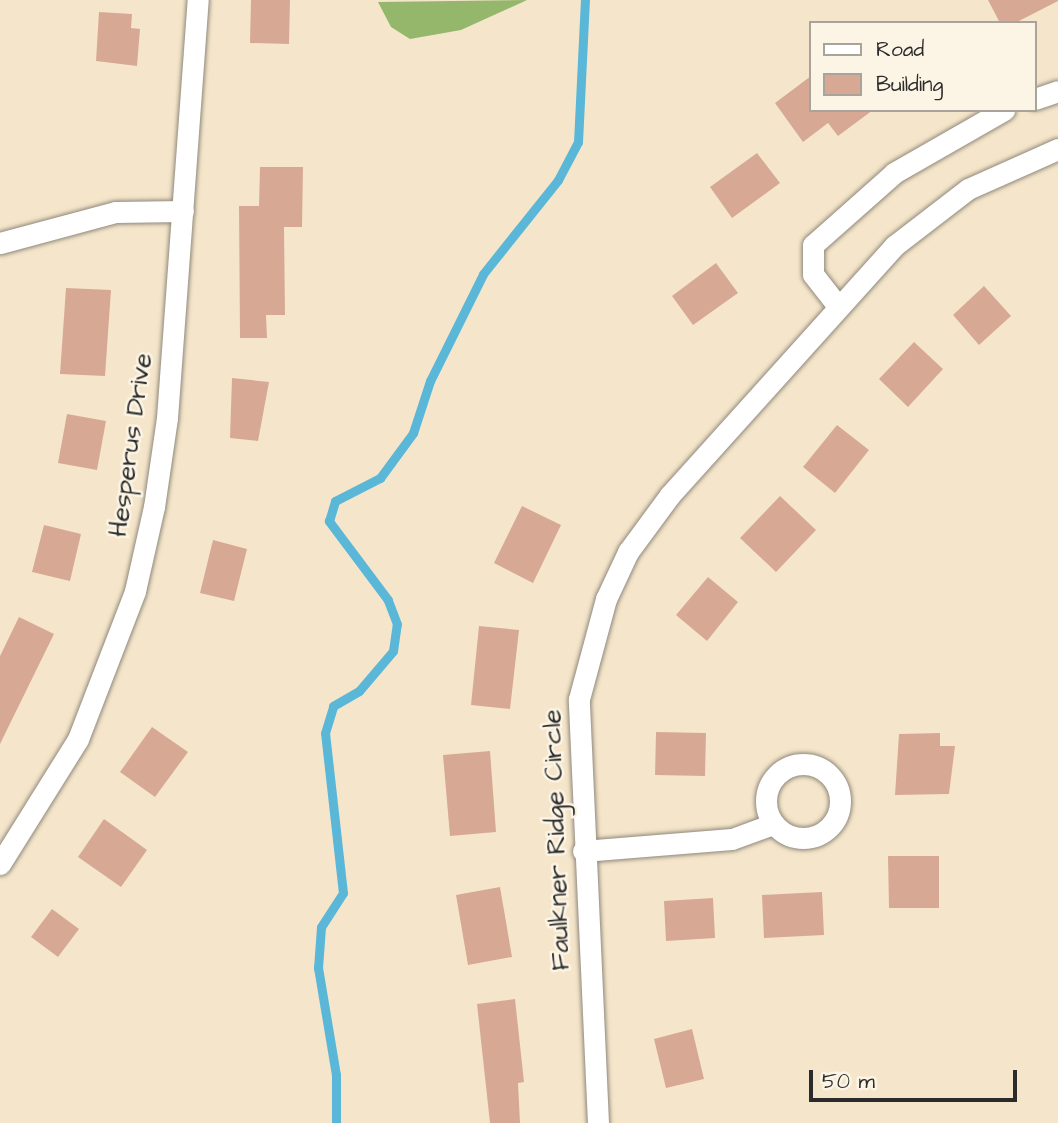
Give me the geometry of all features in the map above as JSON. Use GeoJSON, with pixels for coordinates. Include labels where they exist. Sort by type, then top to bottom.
{"type":"FeatureCollection","features":[{"type":"Feature","properties":{"kind":"street","name":"Hesperus Drive"},"geometry":{"type":"LineString","coordinates":[[0,864],[78,739],[135,591],[167,418],[198,0]]}},
{"type":"Feature","properties":{"kind":"street"},"geometry":{"type":"LineString","coordinates":[[1037,98],[1058,91]]}},
{"type":"Feature","properties":{"kind":"street"},"geometry":{"type":"LineString","coordinates":[[837,305],[813,274],[813,245],[894,173],[1001,112]]}},
{"type":"Feature","properties":{"kind":"street","name":"Faulkner Ridge Circle"},"geometry":{"type":"LineString","coordinates":[[598,1123],[583,851],[579,699],[606,599],[628,552],[670,495],[837,305],[931,214],[1004,170],[1058,149]]}},
{"type":"Feature","properties":{"kind":"street"},"geometry":{"type":"LineString","coordinates":[[0,243],[116,212],[183,211]]}},
{"type":"Feature","properties":{"kind":"street"},"geometry":{"type":"LineString","coordinates":[[583,851],[732,839],[773,824]]}},
{"type":"Feature","properties":{"kind":"green space"},"geometry":{"type":"Polygon","coordinates":[[[527,0],[461,30],[410,39],[391,27],[378,2],[527,0]]]}},
{"type":"Feature","properties":{"kind":"building"},"geometry":{"type":"Polygon","coordinates":[[[251,0],[290,0],[289,44],[250,43],[251,0]]]}},
{"type":"Feature","properties":{"kind":"building"},"geometry":{"type":"Polygon","coordinates":[[[988,0],[1058,0],[1019,21],[999,21],[988,0]]]}},
{"type":"Feature","properties":{"kind":"building"},"geometry":{"type":"Polygon","coordinates":[[[99,12],[132,14],[131,28],[140,29],[137,66],[96,61],[99,12]]]}},
{"type":"Feature","properties":{"kind":"building"},"geometry":{"type":"Polygon","coordinates":[[[810,77],[810,112],[870,112],[838,136],[828,123],[803,142],[775,103],[810,77]]]}},
{"type":"Feature","properties":{"kind":"building"},"geometry":{"type":"Polygon","coordinates":[[[757,153],[780,183],[732,218],[710,187],[757,153]]]}},
{"type":"Feature","properties":{"kind":"building"},"geometry":{"type":"Polygon","coordinates":[[[260,167],[303,167],[302,227],[284,227],[285,315],[266,315],[267,338],[240,338],[239,206],[259,206],[260,167]]]}},
{"type":"Feature","properties":{"kind":"building"},"geometry":{"type":"Polygon","coordinates":[[[716,263],[738,293],[693,325],[672,296],[716,263]]]}},
{"type":"Feature","properties":{"kind":"building"},"geometry":{"type":"Polygon","coordinates":[[[984,286],[1011,316],[979,345],[953,315],[984,286]]]}},
{"type":"Feature","properties":{"kind":"building"},"geometry":{"type":"Polygon","coordinates":[[[66,288],[111,290],[105,376],[60,374],[66,288]]]}},
{"type":"Feature","properties":{"kind":"building"},"geometry":{"type":"Polygon","coordinates":[[[914,342],[943,369],[908,407],[879,379],[914,342]]]}},
{"type":"Feature","properties":{"kind":"building"},"geometry":{"type":"Polygon","coordinates":[[[232,378],[269,382],[258,441],[230,438],[232,378]]]}},
{"type":"Feature","properties":{"kind":"building"},"geometry":{"type":"Polygon","coordinates":[[[67,414],[106,421],[97,470],[58,463],[67,414]]]}},
{"type":"Feature","properties":{"kind":"building"},"geometry":{"type":"Polygon","coordinates":[[[837,425],[869,450],[835,493],[803,467],[837,425]]]}},
{"type":"Feature","properties":{"kind":"building"},"geometry":{"type":"Polygon","coordinates":[[[780,496],[816,530],[776,572],[740,538],[780,496]]]}},
{"type":"Feature","properties":{"kind":"building"},"geometry":{"type":"Polygon","coordinates":[[[522,506],[561,525],[533,583],[494,563],[522,506]]]}},
{"type":"Feature","properties":{"kind":"building"},"geometry":{"type":"Polygon","coordinates":[[[44,525],[81,534],[70,581],[32,572],[44,525]]]}},
{"type":"Feature","properties":{"kind":"building"},"geometry":{"type":"Polygon","coordinates":[[[213,540],[247,549],[234,601],[200,593],[213,540]]]}},
{"type":"Feature","properties":{"kind":"building"},"geometry":{"type":"Polygon","coordinates":[[[708,577],[738,602],[707,641],[676,615],[708,577]]]}},
{"type":"Feature","properties":{"kind":"building"},"geometry":{"type":"Polygon","coordinates":[[[19,617],[54,634],[0,744],[0,656],[19,617]]]}},
{"type":"Feature","properties":{"kind":"building"},"geometry":{"type":"Polygon","coordinates":[[[479,626],[519,630],[510,709],[471,705],[479,626]]]}},
{"type":"Feature","properties":{"kind":"building"},"geometry":{"type":"Polygon","coordinates":[[[152,727],[188,752],[155,797],[120,772],[152,727]]]}},
{"type":"Feature","properties":{"kind":"building"},"geometry":{"type":"Polygon","coordinates":[[[656,732],[706,733],[705,776],[655,775],[656,732]]]}},
{"type":"Feature","properties":{"kind":"building"},"geometry":{"type":"Polygon","coordinates":[[[940,733],[940,746],[955,746],[949,794],[895,795],[899,734],[940,733]]]}},
{"type":"Feature","properties":{"kind":"building"},"geometry":{"type":"Polygon","coordinates":[[[490,751],[496,832],[450,836],[443,755],[490,751]]]}},
{"type":"Feature","properties":{"kind":"building"},"geometry":{"type":"Polygon","coordinates":[[[104,819],[147,850],[121,887],[78,857],[104,819]]]}},
{"type":"Feature","properties":{"kind":"building"},"geometry":{"type":"Polygon","coordinates":[[[888,856],[939,856],[939,908],[889,908],[888,856]]]}},
{"type":"Feature","properties":{"kind":"building"},"geometry":{"type":"Polygon","coordinates":[[[500,887],[512,957],[468,965],[456,895],[500,887]]]}},
{"type":"Feature","properties":{"kind":"building"},"geometry":{"type":"Polygon","coordinates":[[[822,892],[824,935],[764,938],[762,895],[822,892]]]}},
{"type":"Feature","properties":{"kind":"building"},"geometry":{"type":"Polygon","coordinates":[[[713,898],[715,938],[666,941],[664,901],[713,898]]]}},
{"type":"Feature","properties":{"kind":"building"},"geometry":{"type":"Polygon","coordinates":[[[52,909],[79,929],[58,957],[31,937],[52,909]]]}},
{"type":"Feature","properties":{"kind":"building"},"geometry":{"type":"Polygon","coordinates":[[[515,999],[524,1082],[518,1083],[520,1123],[490,1123],[477,1004],[515,999]]]}},
{"type":"Feature","properties":{"kind":"building"},"geometry":{"type":"Polygon","coordinates":[[[692,1029],[704,1079],[666,1088],[654,1039],[692,1029]]]}},
{"type":"Feature","properties":{"kind":"waterway"},"geometry":{"type":"LineString","coordinates":[[336,1123],[336,1075],[318,968],[321,927],[343,893],[325,733],[333,706],[359,691],[393,651],[397,624],[388,600],[329,521],[335,501],[380,478],[413,433],[430,381],[483,274],[558,180],[578,142],[585,0]]}}]}
